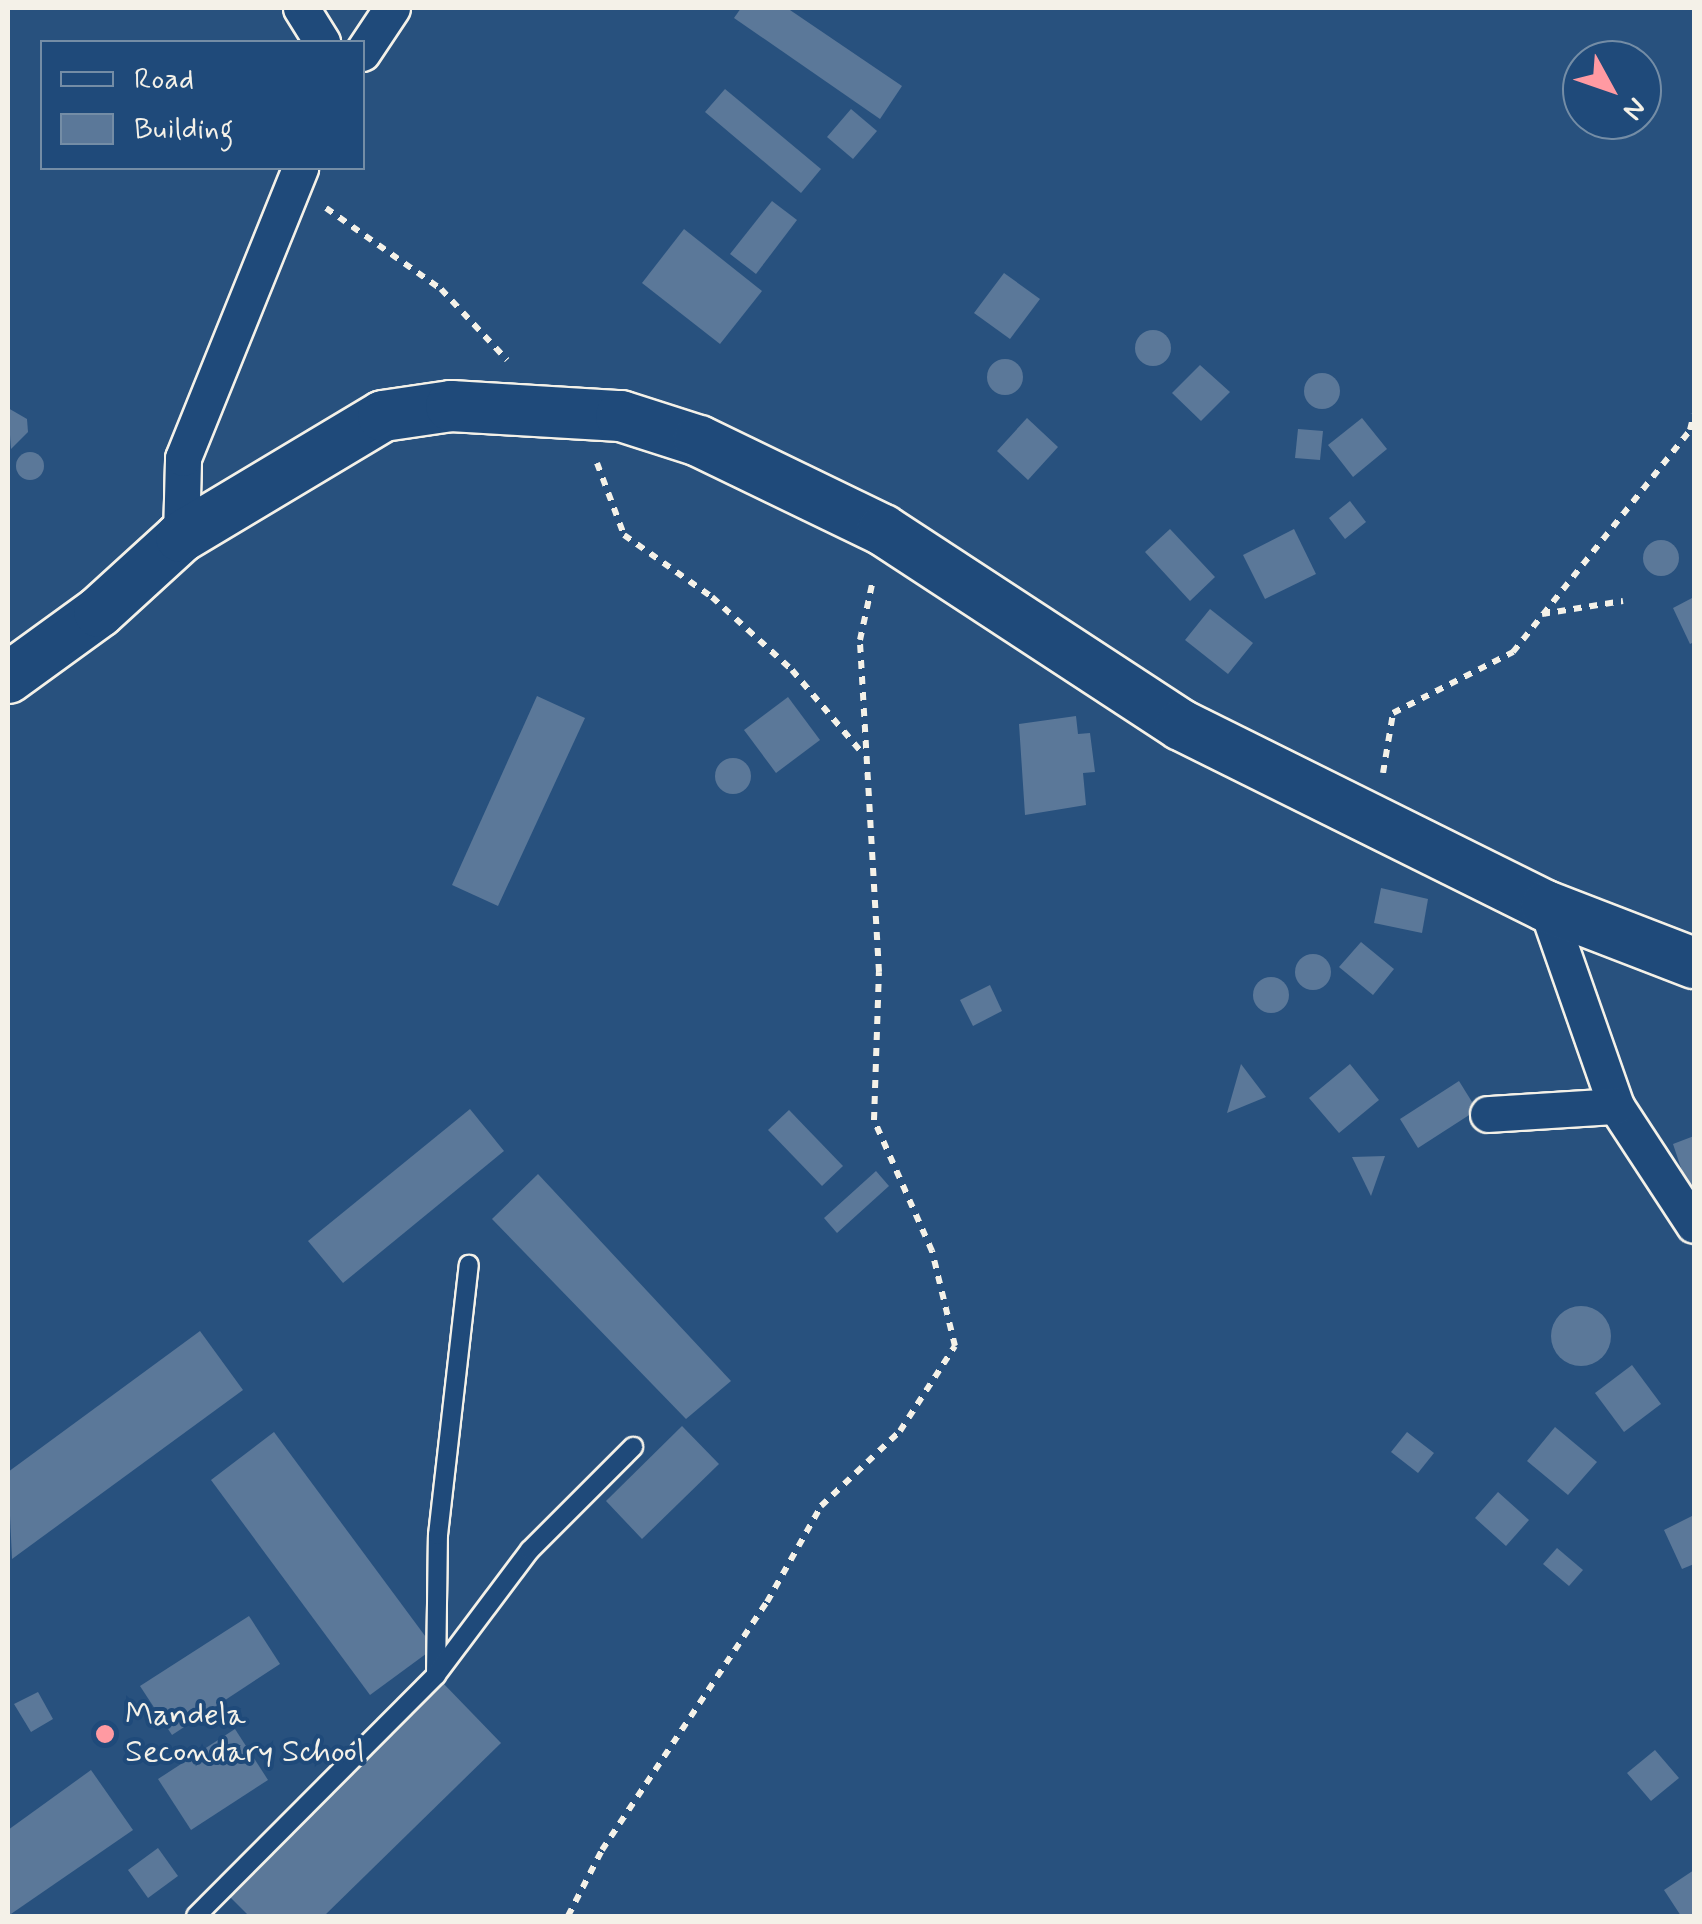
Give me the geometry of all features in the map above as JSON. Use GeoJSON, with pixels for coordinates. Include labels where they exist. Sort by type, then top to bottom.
{"type":"FeatureCollection","features":[{"type":"Feature","properties":{"kind":"street"},"geometry":{"type":"LineString","coordinates":[[301,8],[321,40]]}},
{"type":"Feature","properties":{"kind":"street"},"geometry":{"type":"LineString","coordinates":[[365,49],[392,8]]}},
{"type":"Feature","properties":{"kind":"street"},"geometry":{"type":"LineString","coordinates":[[181,538],[183,458],[299,170]]}},
{"type":"Feature","properties":{"kind":"street"},"geometry":{"type":"LineString","coordinates":[[8,678],[99,612],[181,538],[382,416],[451,406],[622,416],[700,440],[883,530],[1181,725],[1546,906],[1694,963]]}},
{"type":"Feature","properties":{"kind":"street"},"geometry":{"type":"LineString","coordinates":[[1546,906],[1616,1106],[1694,1225]]}},
{"type":"Feature","properties":{"kind":"street"},"geometry":{"type":"LineString","coordinates":[[1488,1114],[1616,1106]]}},
{"type":"Feature","properties":{"kind":"lane"},"geometry":{"type":"LineString","coordinates":[[436,1675],[438,1535],[469,1265]]}},
{"type":"Feature","properties":{"kind":"lane"},"geometry":{"type":"LineString","coordinates":[[196,1916],[436,1675],[530,1550],[633,1446]]}},
{"type":"Feature","properties":{"kind":"path"},"geometry":{"type":"LineString","coordinates":[[1375,818],[1393,713],[1513,652],[1690,430],[1694,414]]}},
{"type":"Feature","properties":{"kind":"path"},"geometry":{"type":"LineString","coordinates":[[568,1916],[602,1850],[767,1602],[821,1506],[900,1431],[955,1346],[932,1251],[874,1120],[880,972],[860,640],[883,530]]}},
{"type":"Feature","properties":{"kind":"path"},"geometry":{"type":"LineString","coordinates":[[1541,615],[1624,600]]}},
{"type":"Feature","properties":{"kind":"building"},"geometry":{"type":"Polygon","coordinates":[[[741,8],[787,8],[902,86],[880,119],[734,18],[741,8]]]}},
{"type":"Feature","properties":{"kind":"building"},"geometry":{"type":"Polygon","coordinates":[[[725,89],[821,169],[801,193],[705,112],[725,89]]]}},
{"type":"Feature","properties":{"kind":"building"},"geometry":{"type":"Polygon","coordinates":[[[851,109],[877,131],[853,159],[827,137],[851,109]]]}},
{"type":"Feature","properties":{"kind":"building"},"geometry":{"type":"Polygon","coordinates":[[[772,201],[797,220],[756,274],[730,254],[772,201]]]}},
{"type":"Feature","properties":{"kind":"building"},"geometry":{"type":"Polygon","coordinates":[[[684,229],[762,291],[720,344],[642,283],[684,229]]]}},
{"type":"Feature","properties":{"kind":"building"},"geometry":{"type":"Polygon","coordinates":[[[1004,273],[1040,299],[1010,339],[974,313],[1004,273]]]}},
{"type":"Feature","properties":{"kind":"building"},"geometry":{"type":"Polygon","coordinates":[[[1153,330],[1166,335],[1171,348],[1166,361],[1153,366],[1140,361],[1135,348],[1140,335],[1153,330]]]}},
{"type":"Feature","properties":{"kind":"building"},"geometry":{"type":"Polygon","coordinates":[[[1005,359],[1018,364],[1023,377],[1018,390],[1005,395],[992,390],[987,377],[992,364],[1005,359]]]}},
{"type":"Feature","properties":{"kind":"building"},"geometry":{"type":"Polygon","coordinates":[[[1200,365],[1230,392],[1201,421],[1172,393],[1200,365]]]}},
{"type":"Feature","properties":{"kind":"building"},"geometry":{"type":"Polygon","coordinates":[[[1322,373],[1335,378],[1340,391],[1335,404],[1322,409],[1309,404],[1304,391],[1309,378],[1322,373]]]}},
{"type":"Feature","properties":{"kind":"building"},"geometry":{"type":"Polygon","coordinates":[[[8,408],[27,419],[28,432],[11,449],[8,408]]]}},
{"type":"Feature","properties":{"kind":"building"},"geometry":{"type":"Polygon","coordinates":[[[1027,418],[1058,447],[1028,480],[997,451],[1027,418]]]}},
{"type":"Feature","properties":{"kind":"building"},"geometry":{"type":"Polygon","coordinates":[[[1362,418],[1387,449],[1353,477],[1328,445],[1362,418]]]}},
{"type":"Feature","properties":{"kind":"building"},"geometry":{"type":"Polygon","coordinates":[[[1298,429],[1323,431],[1320,460],[1295,458],[1298,429]]]}},
{"type":"Feature","properties":{"kind":"building"},"geometry":{"type":"Polygon","coordinates":[[[30,452],[40,456],[44,466],[40,476],[30,480],[20,476],[16,466],[20,456],[30,452]]]}},
{"type":"Feature","properties":{"kind":"building"},"geometry":{"type":"Polygon","coordinates":[[[1350,501],[1366,522],[1345,539],[1329,518],[1350,501]]]}},
{"type":"Feature","properties":{"kind":"building"},"geometry":{"type":"Polygon","coordinates":[[[1170,529],[1215,577],[1190,601],[1145,552],[1170,529]]]}},
{"type":"Feature","properties":{"kind":"building"},"geometry":{"type":"Polygon","coordinates":[[[1294,529],[1316,574],[1265,599],[1243,555],[1294,529]]]}},
{"type":"Feature","properties":{"kind":"building"},"geometry":{"type":"Polygon","coordinates":[[[1661,540],[1674,545],[1679,558],[1674,571],[1661,576],[1648,571],[1643,558],[1648,545],[1661,540]]]}},
{"type":"Feature","properties":{"kind":"building"},"geometry":{"type":"Polygon","coordinates":[[[1694,597],[1694,642],[1690,644],[1673,608],[1694,597]]]}},
{"type":"Feature","properties":{"kind":"building"},"geometry":{"type":"Polygon","coordinates":[[[1210,609],[1253,643],[1228,674],[1185,640],[1210,609]]]}},
{"type":"Feature","properties":{"kind":"building"},"geometry":{"type":"Polygon","coordinates":[[[537,696],[585,718],[498,906],[452,885],[537,696]]]}},
{"type":"Feature","properties":{"kind":"building"},"geometry":{"type":"Polygon","coordinates":[[[788,697],[820,740],[776,773],[744,730],[788,697]]]}},
{"type":"Feature","properties":{"kind":"building"},"geometry":{"type":"Polygon","coordinates":[[[1076,716],[1078,734],[1090,733],[1095,772],[1083,773],[1086,805],[1025,815],[1019,724],[1076,716]]]}},
{"type":"Feature","properties":{"kind":"building"},"geometry":{"type":"Polygon","coordinates":[[[733,758],[746,763],[751,776],[746,789],[733,794],[720,789],[715,776],[720,763],[733,758]]]}},
{"type":"Feature","properties":{"kind":"building"},"geometry":{"type":"Polygon","coordinates":[[[1381,888],[1428,899],[1422,933],[1374,923],[1381,888]]]}},
{"type":"Feature","properties":{"kind":"building"},"geometry":{"type":"Polygon","coordinates":[[[1361,942],[1394,969],[1373,995],[1339,967],[1361,942]]]}},
{"type":"Feature","properties":{"kind":"building"},"geometry":{"type":"Polygon","coordinates":[[[1313,954],[1326,959],[1331,972],[1326,985],[1313,990],[1300,985],[1295,972],[1300,959],[1313,954]]]}},
{"type":"Feature","properties":{"kind":"building"},"geometry":{"type":"Polygon","coordinates":[[[1271,977],[1284,982],[1289,995],[1284,1008],[1271,1013],[1258,1008],[1253,995],[1258,982],[1271,977]]]}},
{"type":"Feature","properties":{"kind":"building"},"geometry":{"type":"Polygon","coordinates":[[[990,985],[1002,1011],[973,1026],[960,1000],[990,985]]]}},
{"type":"Feature","properties":{"kind":"building"},"geometry":{"type":"Polygon","coordinates":[[[1241,1064],[1266,1097],[1227,1113],[1241,1064]]]}},
{"type":"Feature","properties":{"kind":"building"},"geometry":{"type":"Polygon","coordinates":[[[1350,1064],[1379,1100],[1339,1133],[1309,1098],[1350,1064]]]}},
{"type":"Feature","properties":{"kind":"building"},"geometry":{"type":"Polygon","coordinates":[[[1459,1081],[1477,1110],[1418,1148],[1400,1119],[1459,1081]]]}},
{"type":"Feature","properties":{"kind":"building"},"geometry":{"type":"Polygon","coordinates":[[[470,1109],[504,1151],[343,1283],[308,1241],[470,1109]]]}},
{"type":"Feature","properties":{"kind":"building"},"geometry":{"type":"Polygon","coordinates":[[[789,1110],[843,1166],[822,1186],[768,1130],[789,1110]]]}},
{"type":"Feature","properties":{"kind":"building"},"geometry":{"type":"Polygon","coordinates":[[[1694,1136],[1694,1207],[1673,1144],[1694,1136]]]}},
{"type":"Feature","properties":{"kind":"building"},"geometry":{"type":"Polygon","coordinates":[[[1385,1156],[1371,1196],[1352,1157],[1385,1156]]]}},
{"type":"Feature","properties":{"kind":"building"},"geometry":{"type":"Polygon","coordinates":[[[876,1171],[889,1186],[837,1233],[824,1218],[876,1171]]]}},
{"type":"Feature","properties":{"kind":"building"},"geometry":{"type":"Polygon","coordinates":[[[538,1174],[731,1381],[686,1419],[492,1219],[538,1174]]]}},
{"type":"Feature","properties":{"kind":"building"},"geometry":{"type":"Polygon","coordinates":[[[1581,1306],[1602,1315],[1611,1336],[1602,1357],[1581,1366],[1560,1357],[1551,1336],[1560,1315],[1581,1306]]]}},
{"type":"Feature","properties":{"kind":"building"},"geometry":{"type":"Polygon","coordinates":[[[200,1331],[243,1390],[12,1559],[8,1472],[200,1331]]]}},
{"type":"Feature","properties":{"kind":"building"},"geometry":{"type":"Polygon","coordinates":[[[1632,1365],[1661,1404],[1624,1432],[1595,1393],[1632,1365]]]}},
{"type":"Feature","properties":{"kind":"building"},"geometry":{"type":"Polygon","coordinates":[[[682,1426],[719,1464],[642,1539],[606,1501],[682,1426]]]}},
{"type":"Feature","properties":{"kind":"building"},"geometry":{"type":"Polygon","coordinates":[[[1555,1427],[1597,1462],[1568,1495],[1527,1461],[1555,1427]]]}},
{"type":"Feature","properties":{"kind":"building"},"geometry":{"type":"Polygon","coordinates":[[[274,1432],[434,1648],[370,1695],[211,1480],[274,1432]]]}},
{"type":"Feature","properties":{"kind":"building"},"geometry":{"type":"Polygon","coordinates":[[[1407,1432],[1434,1453],[1418,1473],[1391,1452],[1407,1432]]]}},
{"type":"Feature","properties":{"kind":"building"},"geometry":{"type":"Polygon","coordinates":[[[1498,1492],[1529,1520],[1506,1546],[1475,1518],[1498,1492]]]}},
{"type":"Feature","properties":{"kind":"building"},"geometry":{"type":"Polygon","coordinates":[[[1694,1515],[1694,1564],[1682,1569],[1664,1530],[1694,1515]]]}},
{"type":"Feature","properties":{"kind":"building"},"geometry":{"type":"Polygon","coordinates":[[[1557,1548],[1583,1570],[1569,1586],[1543,1564],[1557,1548]]]}},
{"type":"Feature","properties":{"kind":"building"},"geometry":{"type":"Polygon","coordinates":[[[249,1616],[280,1664],[172,1735],[140,1686],[249,1616]]]}},
{"type":"Feature","properties":{"kind":"building"},"geometry":{"type":"Polygon","coordinates":[[[441,1681],[501,1743],[324,1916],[249,1916],[225,1892],[441,1681]]]}},
{"type":"Feature","properties":{"kind":"building"},"geometry":{"type":"Polygon","coordinates":[[[38,1692],[53,1719],[31,1732],[14,1704],[38,1692]]]}},
{"type":"Feature","properties":{"kind":"building"},"geometry":{"type":"Polygon","coordinates":[[[235,1729],[268,1780],[191,1830],[158,1779],[235,1729]]]}},
{"type":"Feature","properties":{"kind":"building"},"geometry":{"type":"Polygon","coordinates":[[[1655,1750],[1679,1778],[1651,1801],[1627,1773],[1655,1750]]]}},
{"type":"Feature","properties":{"kind":"building"},"geometry":{"type":"Polygon","coordinates":[[[91,1770],[133,1830],[8,1916],[8,1830],[91,1770]]]}},
{"type":"Feature","properties":{"kind":"building"},"geometry":{"type":"Polygon","coordinates":[[[158,1848],[178,1876],[148,1898],[128,1870],[158,1848]]]}},
{"type":"Feature","properties":{"kind":"building"},"geometry":{"type":"Polygon","coordinates":[[[1694,1870],[1694,1916],[1681,1916],[1664,1890],[1694,1870]]]}},
{"type":"Feature","properties":{"kind":"place","name":"Mandela Secondary School"},"geometry":{"type":"Point","coordinates":[105,1734]}}]}
